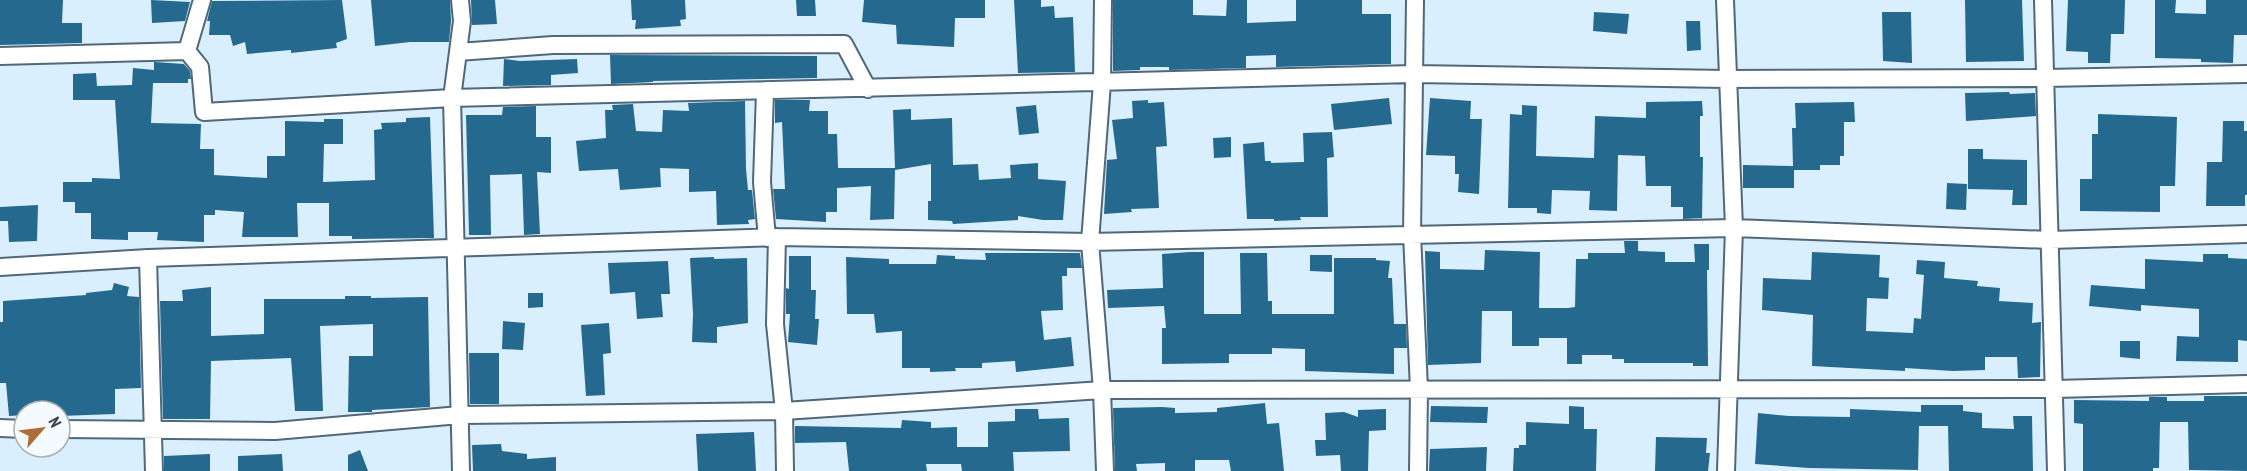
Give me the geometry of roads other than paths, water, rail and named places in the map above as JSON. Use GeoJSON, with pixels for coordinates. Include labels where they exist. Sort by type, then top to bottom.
{"type":"FeatureCollection","features":[{"type":"Feature","properties":{"kind":"street"},"geometry":{"type":"LineString","coordinates":[[187,51],[202,0]]}},
{"type":"Feature","properties":{"kind":"street"},"geometry":{"type":"LineString","coordinates":[[460,0],[462,21],[452,98],[461,471]]}},
{"type":"Feature","properties":{"kind":"street"},"geometry":{"type":"LineString","coordinates":[[1103,0],[1102,83],[1090,242],[1102,390],[1105,471]]}},
{"type":"Feature","properties":{"kind":"street"},"geometry":{"type":"LineString","coordinates":[[1416,0],[1412,234],[1419,389],[1418,471]]}},
{"type":"Feature","properties":{"kind":"street"},"geometry":{"type":"LineString","coordinates":[[1725,0],[1734,228],[1726,471]]}},
{"type":"Feature","properties":{"kind":"street"},"geometry":{"type":"LineString","coordinates":[[2043,0],[2056,471]]}},
{"type":"Feature","properties":{"kind":"street"},"geometry":{"type":"LineString","coordinates":[[458,52],[553,45],[844,44],[868,89]]}},
{"type":"Feature","properties":{"kind":"street"},"geometry":{"type":"LineString","coordinates":[[0,56],[187,51]]}},
{"type":"Feature","properties":{"kind":"street"},"geometry":{"type":"LineString","coordinates":[[187,51],[200,67],[204,112],[452,98],[765,92],[1414,74],[1727,79],[2046,78],[2247,74]]}},
{"type":"Feature","properties":{"kind":"street"},"geometry":{"type":"LineString","coordinates":[[765,92],[762,182],[772,238],[775,324],[784,411],[785,471]]}},
{"type":"Feature","properties":{"kind":"street"},"geometry":{"type":"LineString","coordinates":[[0,267],[148,258],[772,238],[1090,242],[1734,228],[2050,240],[2247,234]]}},
{"type":"Feature","properties":{"kind":"street"},"geometry":{"type":"LineString","coordinates":[[148,258],[154,471]]}},
{"type":"Feature","properties":{"kind":"street"},"geometry":{"type":"LineString","coordinates":[[72,429],[275,431],[460,415],[784,411],[1102,390],[2055,389],[2247,384]]}}]}
